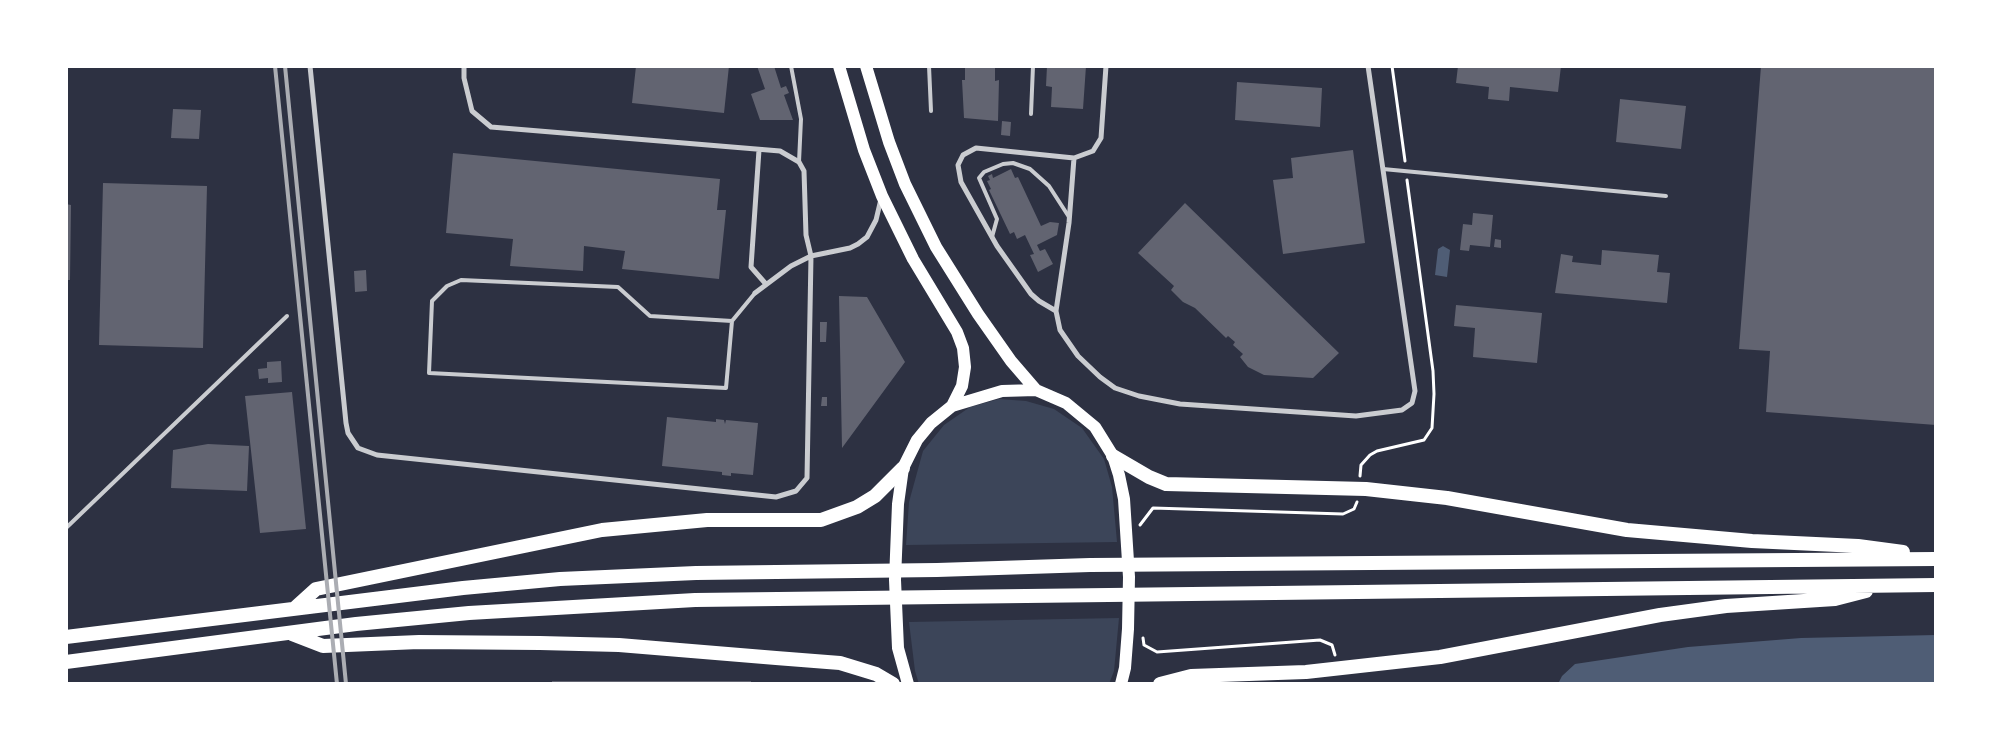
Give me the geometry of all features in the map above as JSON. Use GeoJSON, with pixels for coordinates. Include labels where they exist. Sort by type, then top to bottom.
{"type":"FeatureCollection","features":[{"type":"Feature","properties":{"kind":"highway"},"geometry":{"type":"LineString","coordinates":[[1113,456],[1166,484],[1360,489],[1446,498],[1627,530],[1752,541],[1858,546],[1936,557]]}},
{"type":"Feature","properties":{"kind":"highway"},"geometry":{"type":"LineString","coordinates":[[294,608],[316,589],[554,539],[621,528],[708,520],[822,520],[857,507],[875,496],[903,468]]}},
{"type":"Feature","properties":{"kind":"highway"},"geometry":{"type":"LineString","coordinates":[[66,637],[318,604],[560,579],[1090,565],[1169,566],[1936,557]]}},
{"type":"Feature","properties":{"kind":"highway"},"geometry":{"type":"LineString","coordinates":[[1160,684],[1191,676],[1306,672],[1440,657],[1660,615],[1726,606],[1834,598],[1891,585]]}},
{"type":"Feature","properties":{"kind":"highway"},"geometry":{"type":"LineString","coordinates":[[66,662],[356,624],[559,606],[695,600],[1936,585]]}},
{"type":"Feature","properties":{"kind":"highway"},"geometry":{"type":"LineString","coordinates":[[289,633],[323,646],[475,642],[620,645],[840,663],[876,674],[893,684]]}},
{"type":"Feature","properties":{"kind":"main road"},"geometry":{"type":"LineString","coordinates":[[838,66],[864,150],[882,196],[913,259],[957,332],[963,348],[965,367],[962,386],[952,406],[931,424],[917,440],[903,468],[898,504],[894,580],[898,648],[908,684]]}},
{"type":"Feature","properties":{"kind":"main road"},"geometry":{"type":"LineString","coordinates":[[866,66],[889,142],[905,184],[936,247],[978,314],[1011,361],[1036,390]]}},
{"type":"Feature","properties":{"kind":"main road"},"geometry":{"type":"LineString","coordinates":[[952,406],[1002,390],[1036,390],[1066,403],[1081,413],[1106,441],[1113,456],[1124,499],[1129,576],[1128,629],[1125,668],[1121,684]]}},
{"type":"Feature","properties":{"kind":"street"},"geometry":{"type":"LineString","coordinates":[[310,66],[346,423],[352,441],[365,452],[776,497],[796,491],[807,478],[811,256],[806,235],[804,171],[798,162],[780,151],[491,127],[472,111],[464,78],[464,66]]}},
{"type":"Feature","properties":{"kind":"street"},"geometry":{"type":"LineString","coordinates":[[1056,311],[1039,302],[1031,294],[992,238],[961,182],[958,165],[963,155],[976,148],[1074,158],[1093,151],[1101,138],[1106,66]]}},
{"type":"Feature","properties":{"kind":"street"},"geometry":{"type":"LineString","coordinates":[[1074,158],[1069,217],[1056,311],[1060,330],[1078,356],[1100,377],[1116,388],[1139,396],[1180,404],[1356,416],[1402,410],[1412,403],[1415,391],[1368,66]]}},
{"type":"Feature","properties":{"kind":"street"},"geometry":{"type":"LineString","coordinates":[[759,150],[752,266],[765,284]]}},
{"type":"Feature","properties":{"kind":"street"},"geometry":{"type":"LineString","coordinates":[[755,293],[765,284],[811,256],[850,248],[867,237],[876,220],[882,196]]}},
{"type":"Feature","properties":{"kind":"lane"},"geometry":{"type":"LineString","coordinates":[[791,66],[801,119],[798,162]]}},
{"type":"Feature","properties":{"kind":"lane"},"geometry":{"type":"LineString","coordinates":[[929,66],[931,111]]}},
{"type":"Feature","properties":{"kind":"lane"},"geometry":{"type":"LineString","coordinates":[[1031,114],[1033,66]]}},
{"type":"Feature","properties":{"kind":"lane"},"geometry":{"type":"LineString","coordinates":[[992,238],[997,219],[979,178],[984,172],[1003,164],[1013,163],[1030,169],[1049,186],[1069,217]]}},
{"type":"Feature","properties":{"kind":"lane"},"geometry":{"type":"LineString","coordinates":[[1383,169],[1666,196]]}},
{"type":"Feature","properties":{"kind":"lane"},"geometry":{"type":"LineString","coordinates":[[732,321],[650,316],[618,288],[461,280],[447,286],[432,301],[429,373],[726,388],[732,321],[755,293]]}},
{"type":"Feature","properties":{"kind":"lane"},"geometry":{"type":"LineString","coordinates":[[66,528],[287,316]]}},
{"type":"Feature","properties":{"kind":"path"},"geometry":{"type":"LineString","coordinates":[[1140,525],[1153,508],[1343,514],[1354,509],[1360,489],[1361,465],[1364,459],[1377,451],[1424,440],[1432,428],[1433,371],[1392,66]]}},
{"type":"Feature","properties":{"kind":"path"},"geometry":{"type":"LineString","coordinates":[[1141,632],[1144,645],[1157,652],[1320,640],[1332,644],[1335,656]]}},
{"type":"Feature","properties":{"kind":"shaded area"},"geometry":{"type":"Polygon","coordinates":[[[1443,246],[1450,250],[1447,277],[1435,275],[1438,249],[1443,246]]]}},
{"type":"Feature","properties":{"kind":"shaded area"},"geometry":{"type":"Polygon","coordinates":[[[999,399],[1026,401],[1054,409],[1082,428],[1104,459],[1112,487],[1117,542],[906,545],[909,502],[923,451],[944,425],[970,407],[999,399]]]}},
{"type":"Feature","properties":{"kind":"shaded area"},"geometry":{"type":"Polygon","coordinates":[[[1119,618],[1114,671],[1109,684],[919,684],[915,671],[909,622],[1119,618]]]}},
{"type":"Feature","properties":{"kind":"shaded area"},"geometry":{"type":"Polygon","coordinates":[[[1936,635],[1936,684],[1558,684],[1562,676],[1575,664],[1688,647],[1801,638],[1936,635]]]}},
{"type":"Feature","properties":{"kind":"building"},"geometry":{"type":"Polygon","coordinates":[[[636,66],[729,66],[724,113],[632,103],[636,66]]]}},
{"type":"Feature","properties":{"kind":"building"},"geometry":{"type":"Polygon","coordinates":[[[757,66],[774,66],[781,88],[786,86],[789,93],[784,95],[793,120],[760,120],[751,94],[765,89],[757,66]]]}},
{"type":"Feature","properties":{"kind":"building"},"geometry":{"type":"Polygon","coordinates":[[[965,66],[995,66],[995,81],[999,80],[998,121],[964,118],[962,80],[965,80],[965,66]]]}},
{"type":"Feature","properties":{"kind":"building"},"geometry":{"type":"Polygon","coordinates":[[[1047,66],[1086,66],[1083,109],[1051,107],[1052,87],[1046,86],[1047,66]]]}},
{"type":"Feature","properties":{"kind":"building"},"geometry":{"type":"Polygon","coordinates":[[[1458,66],[1561,66],[1558,92],[1510,87],[1509,101],[1488,99],[1489,87],[1456,83],[1458,66]]]}},
{"type":"Feature","properties":{"kind":"building"},"geometry":{"type":"Polygon","coordinates":[[[1761,66],[1936,67],[1936,425],[1766,412],[1770,351],[1739,349],[1761,66]]]}},
{"type":"Feature","properties":{"kind":"building"},"geometry":{"type":"Polygon","coordinates":[[[1237,82],[1322,88],[1320,127],[1235,120],[1237,82]]]}},
{"type":"Feature","properties":{"kind":"building"},"geometry":{"type":"Polygon","coordinates":[[[1620,99],[1686,106],[1681,149],[1616,142],[1620,99]]]}},
{"type":"Feature","properties":{"kind":"building"},"geometry":{"type":"Polygon","coordinates":[[[173,109],[201,110],[199,139],[171,138],[173,109]]]}},
{"type":"Feature","properties":{"kind":"building"},"geometry":{"type":"Polygon","coordinates":[[[1002,121],[1011,122],[1010,136],[1001,135],[1002,121]]]}},
{"type":"Feature","properties":{"kind":"building"},"geometry":{"type":"Polygon","coordinates":[[[1353,150],[1365,243],[1283,254],[1273,180],[1293,178],[1291,158],[1353,150]]]}},
{"type":"Feature","properties":{"kind":"building"},"geometry":{"type":"Polygon","coordinates":[[[453,153],[720,179],[717,210],[726,210],[719,279],[622,269],[625,251],[584,246],[583,271],[510,266],[513,239],[446,233],[453,153]]]}},
{"type":"Feature","properties":{"kind":"building"},"geometry":{"type":"Polygon","coordinates":[[[1011,169],[1015,178],[1018,177],[1041,226],[1050,222],[1059,223],[1057,235],[1037,245],[1040,251],[1045,249],[1053,264],[1038,272],[1030,255],[1034,254],[1025,235],[1017,239],[1014,232],[1010,234],[989,190],[991,189],[987,181],[990,180],[988,176],[992,174],[993,178],[1011,169]]]}},
{"type":"Feature","properties":{"kind":"building"},"geometry":{"type":"Polygon","coordinates":[[[103,183],[207,186],[203,348],[99,345],[103,183]]]}},
{"type":"Feature","properties":{"kind":"building"},"geometry":{"type":"Polygon","coordinates":[[[1185,203],[1339,353],[1313,378],[1264,375],[1248,367],[1240,357],[1243,354],[1233,345],[1235,342],[1228,336],[1226,338],[1195,308],[1183,302],[1171,290],[1174,286],[1138,253],[1185,203]]]}},
{"type":"Feature","properties":{"kind":"building"},"geometry":{"type":"Polygon","coordinates":[[[66,204],[71,205],[70,280],[66,280],[66,204]]]}},
{"type":"Feature","properties":{"kind":"building"},"geometry":{"type":"Polygon","coordinates":[[[1473,213],[1493,215],[1490,247],[1470,245],[1469,251],[1460,250],[1463,224],[1472,225],[1473,213]]]}},
{"type":"Feature","properties":{"kind":"building"},"geometry":{"type":"Polygon","coordinates":[[[1495,239],[1501,240],[1501,248],[1494,247],[1495,239]]]}},
{"type":"Feature","properties":{"kind":"building"},"geometry":{"type":"Polygon","coordinates":[[[1602,250],[1659,255],[1657,272],[1670,273],[1667,303],[1555,293],[1561,254],[1573,256],[1572,262],[1601,265],[1602,250]]]}},
{"type":"Feature","properties":{"kind":"building"},"geometry":{"type":"Polygon","coordinates":[[[366,270],[367,291],[355,292],[354,271],[366,270]]]}},
{"type":"Feature","properties":{"kind":"building"},"geometry":{"type":"Polygon","coordinates":[[[839,296],[867,297],[905,362],[842,448],[839,296]]]}},
{"type":"Feature","properties":{"kind":"building"},"geometry":{"type":"Polygon","coordinates":[[[1456,305],[1542,313],[1537,363],[1473,357],[1475,328],[1454,326],[1456,305]]]}},
{"type":"Feature","properties":{"kind":"building"},"geometry":{"type":"Polygon","coordinates":[[[820,322],[827,322],[826,342],[820,342],[820,322]]]}},
{"type":"Feature","properties":{"kind":"building"},"geometry":{"type":"Polygon","coordinates":[[[281,361],[282,382],[268,383],[268,378],[259,379],[258,369],[267,368],[267,362],[281,361]]]}},
{"type":"Feature","properties":{"kind":"building"},"geometry":{"type":"Polygon","coordinates":[[[292,392],[306,529],[260,533],[245,396],[292,392]]]}},
{"type":"Feature","properties":{"kind":"building"},"geometry":{"type":"Polygon","coordinates":[[[822,397],[827,397],[827,406],[821,406],[822,397]]]}},
{"type":"Feature","properties":{"kind":"building"},"geometry":{"type":"Polygon","coordinates":[[[667,417],[716,422],[716,419],[724,420],[725,424],[726,420],[758,423],[753,475],[731,473],[731,476],[722,475],[722,472],[662,466],[667,417]]]}},
{"type":"Feature","properties":{"kind":"building"},"geometry":{"type":"Polygon","coordinates":[[[208,444],[249,446],[247,491],[171,488],[173,450],[208,444]]]}},
{"type":"Feature","properties":{"kind":"building"},"geometry":{"type":"Polygon","coordinates":[[[552,681],[751,681],[751,684],[552,684],[552,681]]]}},
{"type":"Feature","properties":{"kind":"railway"},"geometry":{"type":"LineString","coordinates":[[275,66],[337,684]]}},
{"type":"Feature","properties":{"kind":"railway"},"geometry":{"type":"LineString","coordinates":[[285,66],[346,684]]}}]}
